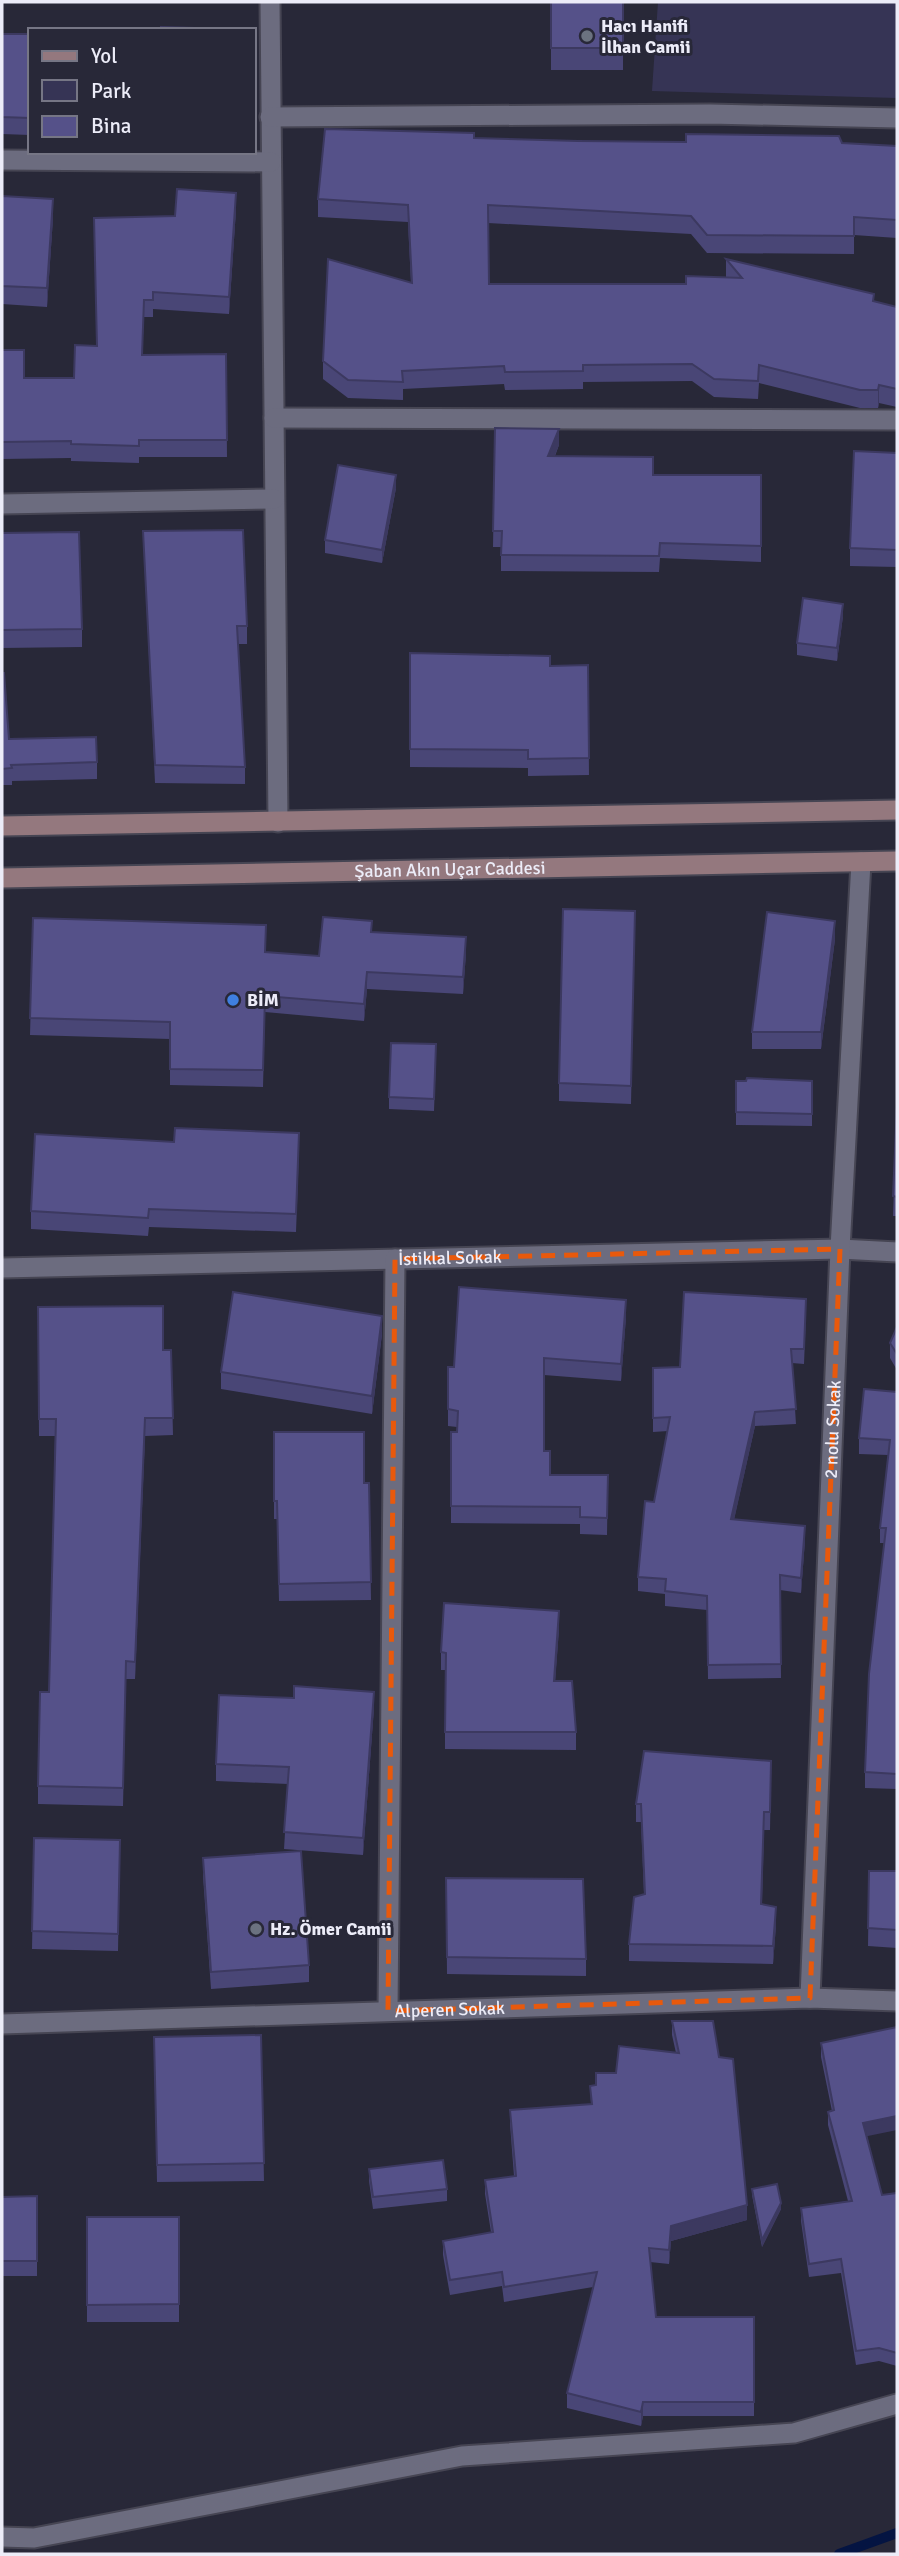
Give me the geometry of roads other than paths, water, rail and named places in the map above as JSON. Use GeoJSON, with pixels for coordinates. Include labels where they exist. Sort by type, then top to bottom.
{"type":"FeatureCollection","features":[{"type":"Feature","properties":{"kind":"main road"},"geometry":{"type":"LineString","coordinates":[[2,825],[897,810]]}},
{"type":"Feature","properties":{"kind":"main road","name":"Şaban Akın Uçar Caddesi"},"geometry":{"type":"LineString","coordinates":[[2,878],[897,861]]}},
{"type":"Feature","properties":{"kind":"street"},"geometry":{"type":"LineString","coordinates":[[270,2],[278,822]]}},
{"type":"Feature","properties":{"kind":"street"},"geometry":{"type":"LineString","coordinates":[[270,117],[710,114],[897,118]]}},
{"type":"Feature","properties":{"kind":"street"},"geometry":{"type":"LineString","coordinates":[[2,160],[271,162]]}},
{"type":"Feature","properties":{"kind":"street"},"geometry":{"type":"LineString","coordinates":[[274,418],[897,421]]}},
{"type":"Feature","properties":{"kind":"street"},"geometry":{"type":"LineString","coordinates":[[2,504],[274,499]]}},
{"type":"Feature","properties":{"kind":"street","name":"2 nolu Sokak"},"geometry":{"type":"LineString","coordinates":[[810,1998],[840,1249],[861,862]]}},
{"type":"Feature","properties":{"kind":"street","name":"İstiklal Sokak"},"geometry":{"type":"LineString","coordinates":[[2,1268],[840,1249],[897,1252]]}},
{"type":"Feature","properties":{"kind":"street"},"geometry":{"type":"LineString","coordinates":[[388,2011],[395,1259]]}},
{"type":"Feature","properties":{"kind":"street","name":"Alperen Sokak"},"geometry":{"type":"LineString","coordinates":[[2,2024],[810,1998],[897,2001]]}},
{"type":"Feature","properties":{"kind":"street"},"geometry":{"type":"LineString","coordinates":[[2,2537],[34,2538],[462,2456],[794,2433],[897,2404]]}},
{"type":"Feature","properties":{"kind":"waterway"},"geometry":{"type":"LineString","coordinates":[[839,2554],[897,2533]]}},
{"type":"Feature","properties":{"kind":"place","name":"Hacı Hanifi İlhan Camii"},"geometry":{"type":"Point","coordinates":[587,36]}},
{"type":"Feature","properties":{"kind":"place","name":"BİM"},"geometry":{"type":"Point","coordinates":[233,1000]}},
{"type":"Feature","properties":{"kind":"place","name":"Hz. Ömer Camii"},"geometry":{"type":"Point","coordinates":[256,1929]}}]}
